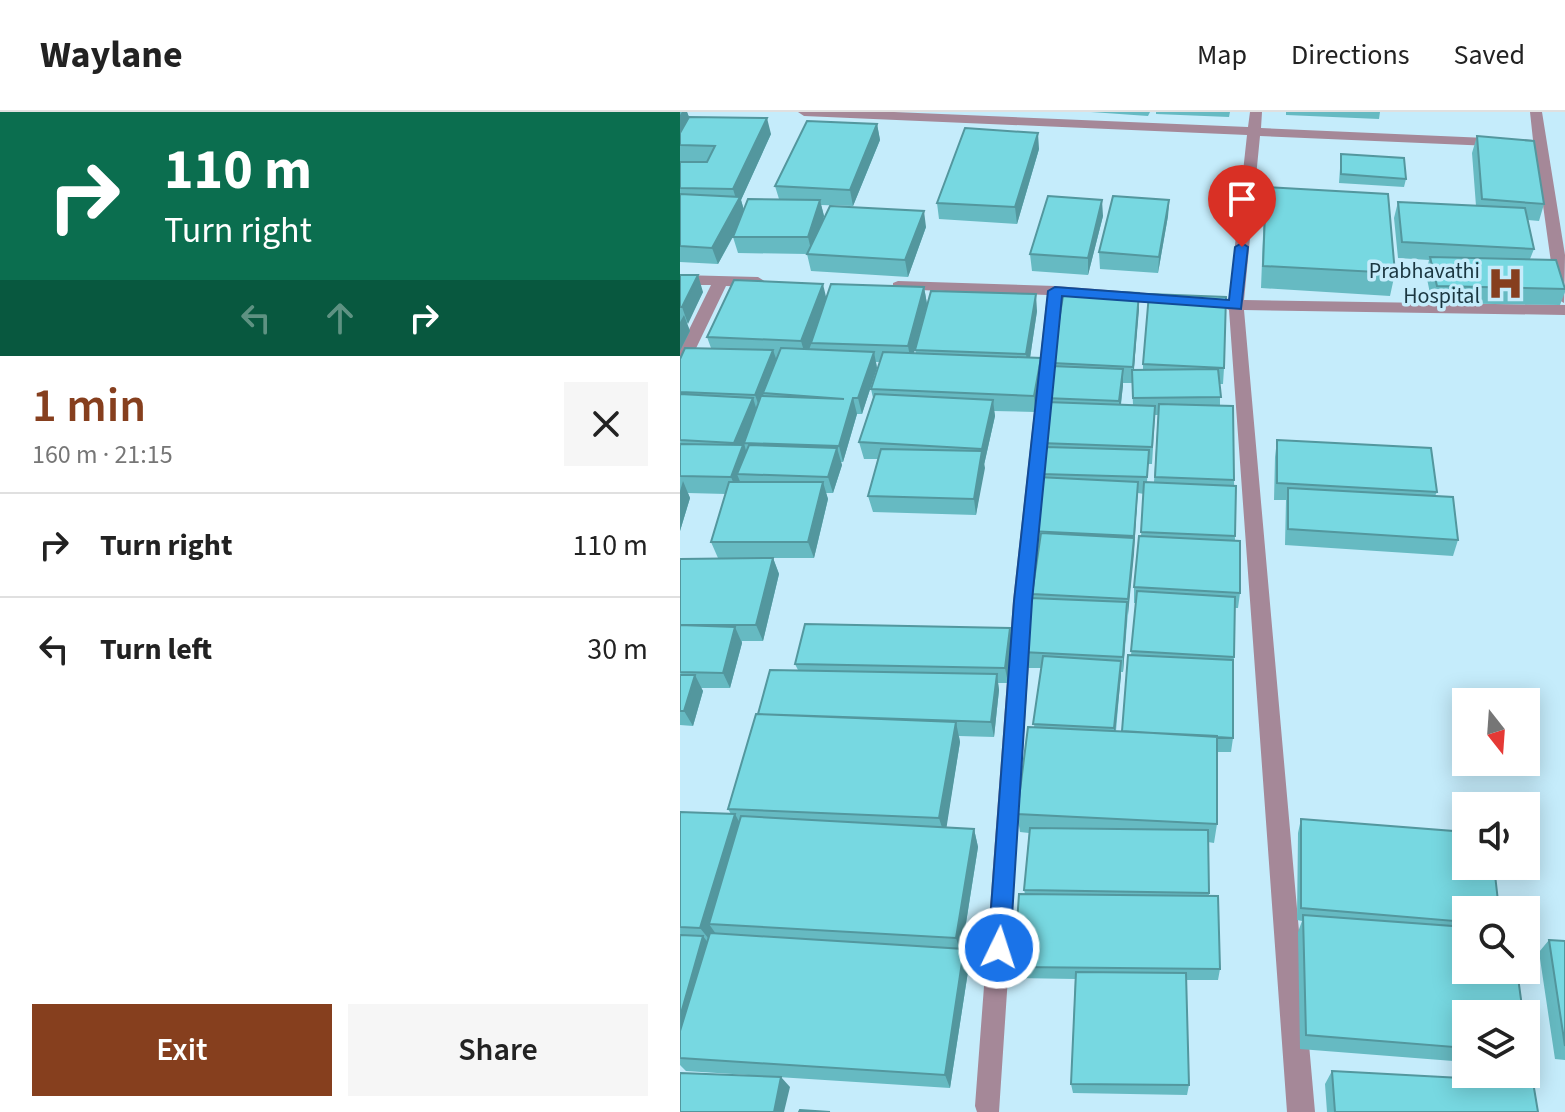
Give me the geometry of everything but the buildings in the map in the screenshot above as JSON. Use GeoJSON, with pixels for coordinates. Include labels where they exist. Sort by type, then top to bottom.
{"type":"FeatureCollection","features":[{"type":"Feature","properties":{"kind":"street"},"geometry":{"type":"LineString","coordinates":[[804,112],[1254,121],[1543,144]]}},
{"type":"Feature","properties":{"kind":"street"},"geometry":{"type":"LineString","coordinates":[[880,286],[1055,291],[1236,305],[1565,308],[1536,112]]}},
{"type":"Feature","properties":{"kind":"street"},"geometry":{"type":"LineString","coordinates":[[1254,121],[1236,305],[1301,1112]]}},
{"type":"Feature","properties":{"kind":"street"},"geometry":{"type":"LineString","coordinates":[[680,280],[769,283]]}},
{"type":"Feature","properties":{"kind":"street"},"geometry":{"type":"LineString","coordinates":[[680,365],[721,281]]}},
{"type":"Feature","properties":{"kind":"street"},"geometry":{"type":"LineString","coordinates":[[988,1106],[1023,601],[1055,291]]}},
{"type":"Feature","properties":{"kind":"place","name":"Prabhavathi Hospital"},"geometry":{"type":"Point","coordinates":[1506,284]}},
{"type":"Feature","properties":{"kind":"route"},"geometry":{"type":"LineString","coordinates":[[999,948],[1023,601],[1055,291],[1236,305],[1242,247]]}}]}
